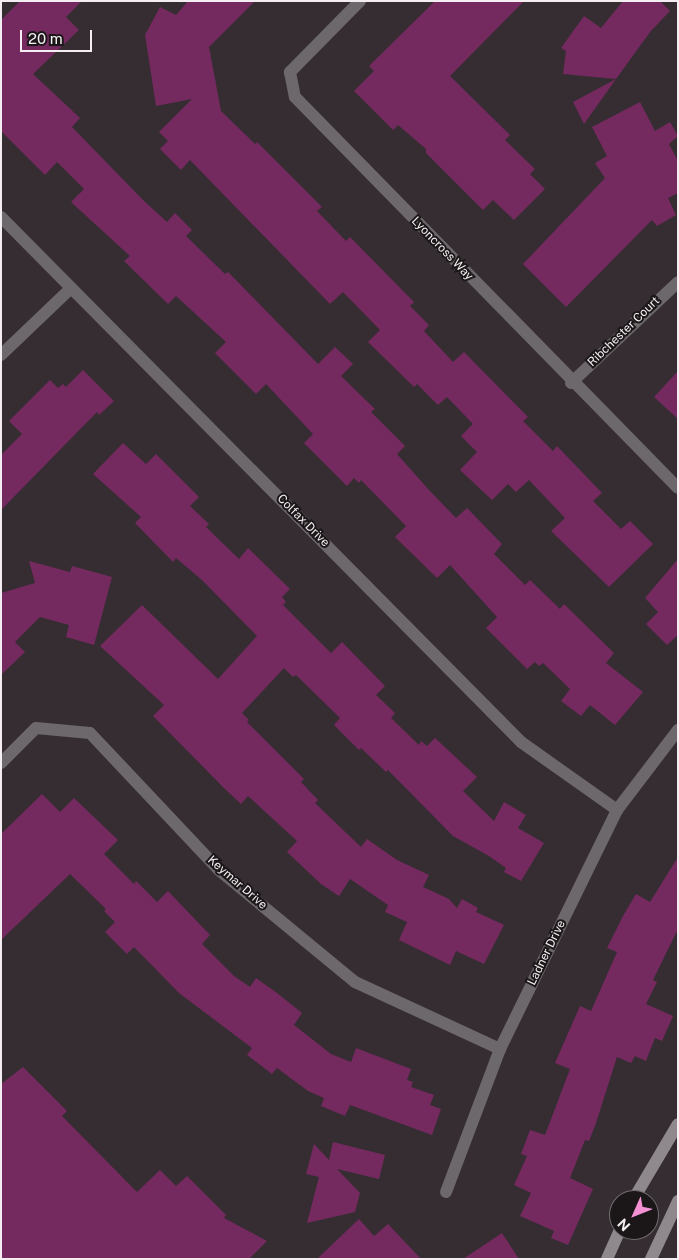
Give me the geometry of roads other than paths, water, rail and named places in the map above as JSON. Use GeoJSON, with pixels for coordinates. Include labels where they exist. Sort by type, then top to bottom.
{"type":"FeatureCollection","features":[{"type":"Feature","properties":{"kind":"main road"},"geometry":{"type":"LineString","coordinates":[[639,1190],[677,1126]]}},
{"type":"Feature","properties":{"kind":"main road"},"geometry":{"type":"LineString","coordinates":[[651,1259],[678,1201]]}},
{"type":"Feature","properties":{"kind":"main road"},"geometry":{"type":"LineString","coordinates":[[607,1259],[616,1240]]}},
{"type":"Feature","properties":{"kind":"street","name":"Lyoncross Way"},"geometry":{"type":"LineString","coordinates":[[360,1],[290,72],[295,97],[571,383],[678,488]]}},
{"type":"Feature","properties":{"kind":"street","name":"Colfax Drive"},"geometry":{"type":"LineString","coordinates":[[1,217],[521,742],[617,810]]}},
{"type":"Feature","properties":{"kind":"street","name":"Ribchester Court"},"geometry":{"type":"LineString","coordinates":[[571,383],[678,282]]}},
{"type":"Feature","properties":{"kind":"street"},"geometry":{"type":"LineString","coordinates":[[1,355],[71,288]]}},
{"type":"Feature","properties":{"kind":"street","name":"Keymar Drive"},"geometry":{"type":"LineString","coordinates":[[1,763],[36,728],[90,733],[219,870],[355,982],[500,1049]]}},
{"type":"Feature","properties":{"kind":"street","name":"Ladner Drive"},"geometry":{"type":"LineString","coordinates":[[446,1192],[500,1049],[617,810],[678,730]]}}]}
